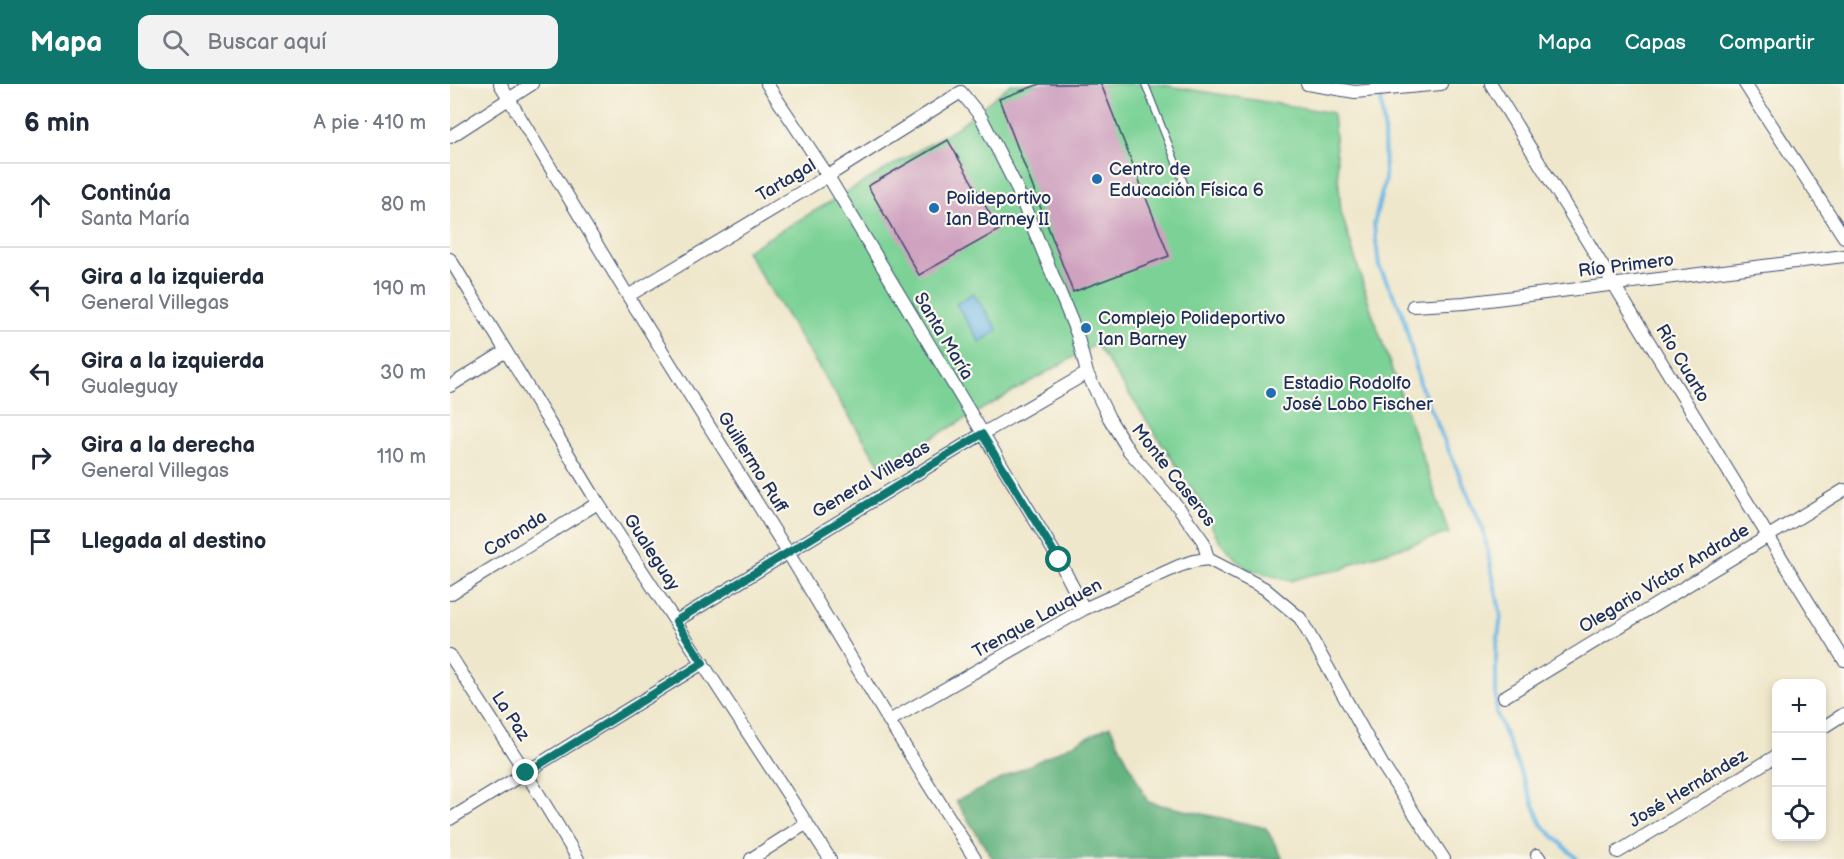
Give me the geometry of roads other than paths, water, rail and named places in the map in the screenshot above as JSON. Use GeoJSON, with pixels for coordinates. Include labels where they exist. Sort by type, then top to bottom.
{"type":"FeatureCollection","features":[{"type":"Feature","properties":{"kind":"street","name":"Guillermo Ruff"},"geometry":{"type":"LineString","coordinates":[[500,84],[975,859]]}},
{"type":"Feature","properties":{"kind":"street"},"geometry":{"type":"LineString","coordinates":[[450,137],[532,84]]}},
{"type":"Feature","properties":{"kind":"street","name":"Santa María"},"geometry":{"type":"LineString","coordinates":[[767,84],[828,176],[1059,560],[1084,609]]}},
{"type":"Feature","properties":{"kind":"street"},"geometry":{"type":"LineString","coordinates":[[1307,84],[1355,92],[1441,84]]}},
{"type":"Feature","properties":{"kind":"street","name":"Río Cuarto"},"geometry":{"type":"LineString","coordinates":[[1491,84],[1844,660]]}},
{"type":"Feature","properties":{"kind":"street"},"geometry":{"type":"LineString","coordinates":[[1745,84],[1844,237]]}},
{"type":"Feature","properties":{"kind":"street","name":"Tartagal"},"geometry":{"type":"LineString","coordinates":[[628,296],[828,176],[961,92]]}},
{"type":"Feature","properties":{"kind":"street","name":"Monte Caseros"},"geometry":{"type":"LineString","coordinates":[[961,92],[981,117],[1015,184],[1077,334],[1088,373],[1109,418],[1129,451],[1179,508],[1203,541],[1208,559]]}},
{"type":"Feature","properties":{"kind":"street","name":"Río Primero"},"geometry":{"type":"LineString","coordinates":[[1413,306],[1465,303],[1844,256]]}},
{"type":"Feature","properties":{"kind":"street","name":"Gualeguay"},"geometry":{"type":"LineString","coordinates":[[450,259],[598,503],[830,859]]}},
{"type":"Feature","properties":{"kind":"street"},"geometry":{"type":"LineString","coordinates":[[450,386],[506,351]]}},
{"type":"Feature","properties":{"kind":"street","name":"General Villegas"},"geometry":{"type":"LineString","coordinates":[[676,621],[982,434],[1088,373]]}},
{"type":"Feature","properties":{"kind":"street","name":"Olegario Víctor Andrade"},"geometry":{"type":"LineString","coordinates":[[1504,697],[1844,490]]}},
{"type":"Feature","properties":{"kind":"street","name":"Coronda"},"geometry":{"type":"LineString","coordinates":[[450,594],[598,503]]}},
{"type":"Feature","properties":{"kind":"street"},"geometry":{"type":"LineString","coordinates":[[1208,559],[1264,588],[1300,618],[1382,764],[1444,859]]}},
{"type":"Feature","properties":{"kind":"street","name":"Trenque Lauquen"},"geometry":{"type":"LineString","coordinates":[[889,721],[1084,609],[1179,566],[1208,559]]}},
{"type":"Feature","properties":{"kind":"street","name":"La Paz"},"geometry":{"type":"LineString","coordinates":[[450,655],[578,859]]}},
{"type":"Feature","properties":{"kind":"street"},"geometry":{"type":"LineString","coordinates":[[450,819],[703,663]]}},
{"type":"Feature","properties":{"kind":"street"},"geometry":{"type":"LineString","coordinates":[[1826,725],[1844,714]]}},
{"type":"Feature","properties":{"kind":"street","name":"José Hernández"},"geometry":{"type":"LineString","coordinates":[[1618,852],[1772,758]]}},
{"type":"Feature","properties":{"kind":"street"},"geometry":{"type":"LineString","coordinates":[[751,859],[807,823]]}},
{"type":"Feature","properties":{"kind":"lane"},"geometry":{"type":"LineString","coordinates":[[1145,84],[1184,183]]}},
{"type":"Feature","properties":{"kind":"water"},"geometry":{"type":"Polygon","coordinates":[[[973,293],[998,330],[980,342],[956,304],[973,293]]]}},
{"type":"Feature","properties":{"kind":"waterway"},"geometry":{"type":"LineString","coordinates":[[1380,93],[1384,128],[1385,180],[1374,224],[1379,266],[1402,312],[1421,387],[1483,529],[1501,616],[1496,651],[1496,712],[1542,825],[1577,859]]}},
{"type":"Feature","properties":{"kind":"place","name":"Centro de Educación Física 6"},"geometry":{"type":"Point","coordinates":[1097,179]}},
{"type":"Feature","properties":{"kind":"place","name":"Polideportivo Ian Barney II"},"geometry":{"type":"Point","coordinates":[934,208]}},
{"type":"Feature","properties":{"kind":"place","name":"Complejo Polideportivo Ian Barney"},"geometry":{"type":"Point","coordinates":[1086,328]}},
{"type":"Feature","properties":{"kind":"place","name":"Estadio Rodolfo José Lobo Fischer"},"geometry":{"type":"Point","coordinates":[1271,393]}}]}
